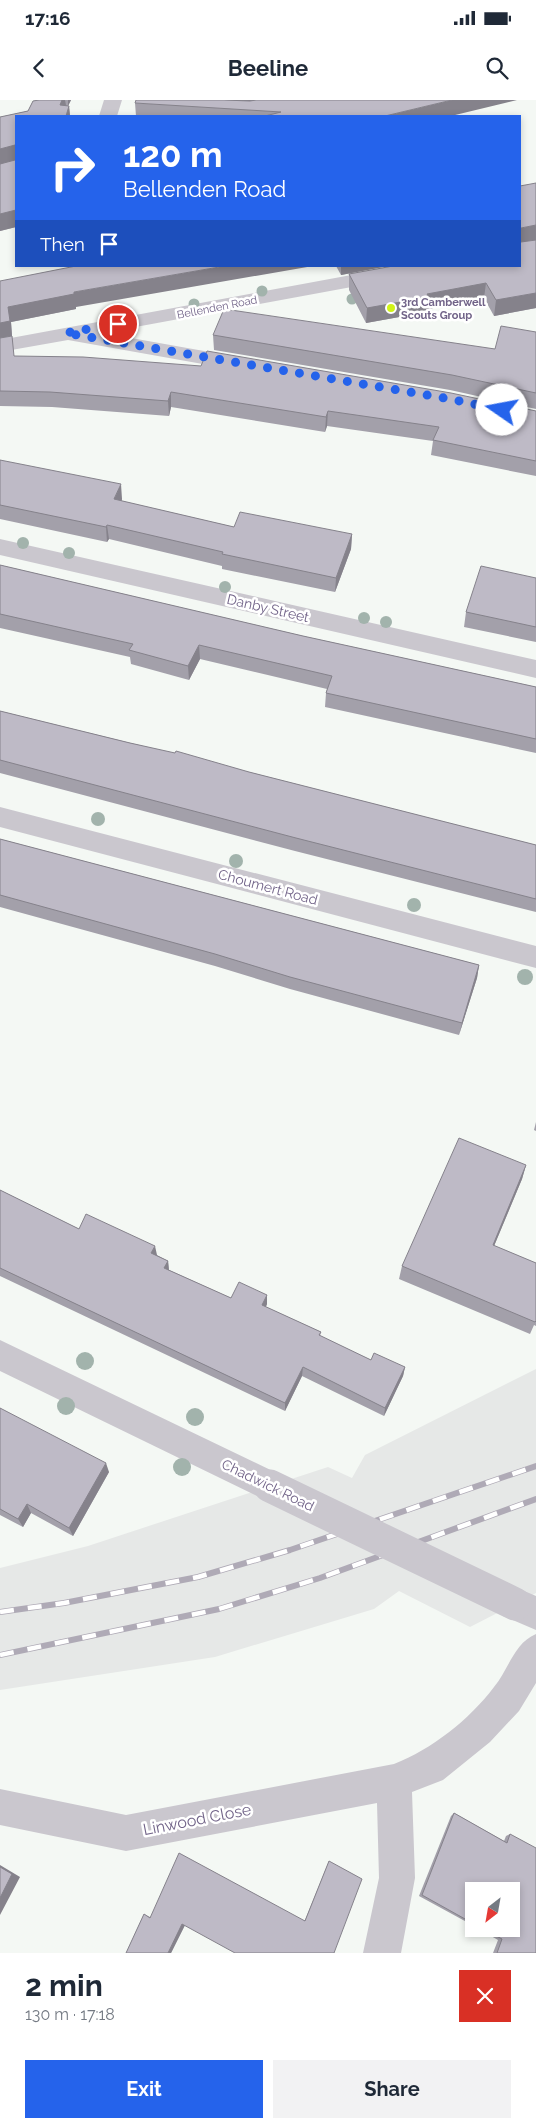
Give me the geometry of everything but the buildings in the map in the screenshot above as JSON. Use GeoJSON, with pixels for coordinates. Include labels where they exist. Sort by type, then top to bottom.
{"type":"FeatureCollection","features":[{"type":"Feature","properties":{"kind":"street"},"geometry":{"type":"LineString","coordinates":[[108,115],[113,100]]}},
{"type":"Feature","properties":{"kind":"street","name":"Bellenden Road"},"geometry":{"type":"LineString","coordinates":[[0,346],[428,267]]}},
{"type":"Feature","properties":{"kind":"street"},"geometry":{"type":"LineString","coordinates":[[65,333],[263,367]]}},
{"type":"Feature","properties":{"kind":"street","name":"Danby Street"},"geometry":{"type":"LineString","coordinates":[[0,547],[536,669]]}},
{"type":"Feature","properties":{"kind":"street","name":"Choumert Road"},"geometry":{"type":"LineString","coordinates":[[0,817],[536,957]]}},
{"type":"Feature","properties":{"kind":"street","name":"Chadwick Road"},"geometry":{"type":"LineString","coordinates":[[0,1355],[526,1608]]}},
{"type":"Feature","properties":{"kind":"street","name":"Linwood Close"},"geometry":{"type":"LineString","coordinates":[[0,1808],[126,1833],[394,1782],[430,1767],[478,1730],[506,1699],[536,1651]]}},
{"type":"Feature","properties":{"kind":"street"},"geometry":{"type":"LineString","coordinates":[[382,1953],[397,1878],[394,1782]]}},
{"type":"Feature","properties":{"kind":"shaded area"},"geometry":{"type":"Polygon","coordinates":[[[536,1369],[536,1593],[470,1627],[399,1591],[374,1609],[215,1657],[0,1690],[0,1568],[88,1546],[328,1467],[352,1478],[365,1455],[536,1369]]]}},
{"type":"Feature","properties":{"kind":"railway"},"geometry":{"type":"LineString","coordinates":[[0,1612],[64,1603],[198,1577],[290,1550],[536,1466]]}},
{"type":"Feature","properties":{"kind":"railway"},"geometry":{"type":"LineString","coordinates":[[0,1655],[219,1609],[320,1578],[536,1499]]}},
{"type":"Feature","properties":{"kind":"place","name":"3rd Camberwell Scouts Group"},"geometry":{"type":"Point","coordinates":[391,308]}},
{"type":"Feature","properties":{"kind":"route"},"geometry":{"type":"LineString","coordinates":[[118,324],[65,333],[450,399],[502,410]]}}]}
